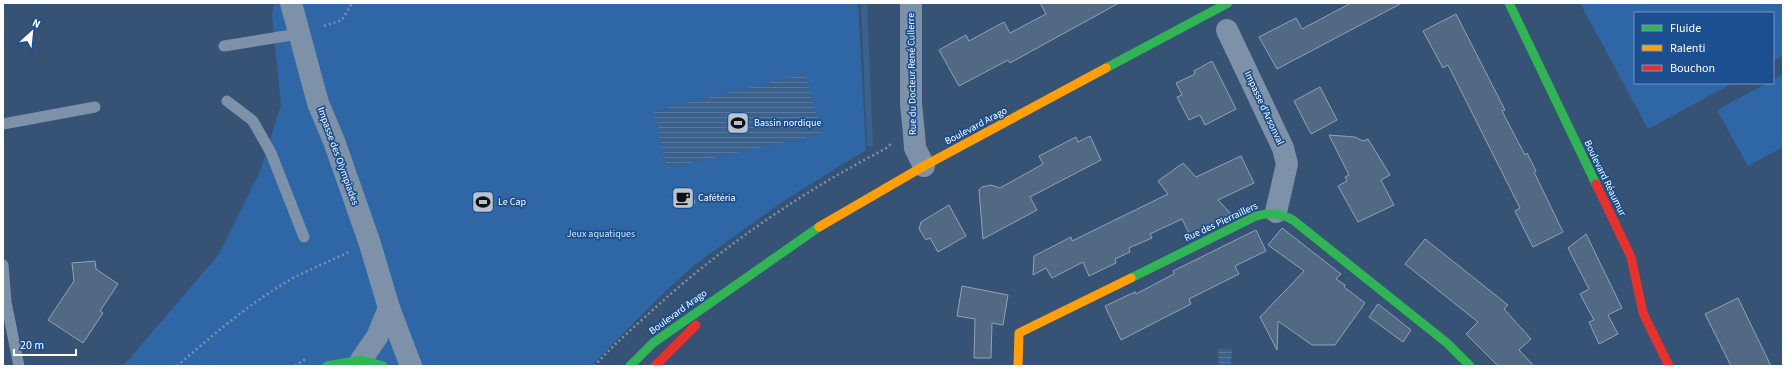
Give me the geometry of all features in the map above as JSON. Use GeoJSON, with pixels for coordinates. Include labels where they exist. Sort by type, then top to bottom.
{"type":"FeatureCollection","features":[{"type":"Feature","properties":{"kind":"street","name":"Impasse des Olympiades"},"geometry":{"type":"LineString","coordinates":[[291,3],[298,34],[318,102],[334,140],[370,244],[389,308],[410,366]]}},
{"type":"Feature","properties":{"kind":"street","name":"Rue du Docteur René Cullerre"},"geometry":{"type":"LineString","coordinates":[[911,3],[911,104],[915,148],[924,166]]}},
{"type":"Feature","properties":{"kind":"street","name":"Boulevard Arago"},"geometry":{"type":"LineString","coordinates":[[630,366],[653,343],[826,222],[924,166],[1228,3]]}},
{"type":"Feature","properties":{"kind":"street","name":"Boulevard Réaumur"},"geometry":{"type":"LineString","coordinates":[[1509,3],[1631,257],[1643,312],[1669,366]]}},
{"type":"Feature","properties":{"kind":"street","name":"Impasse d'Arsonval"},"geometry":{"type":"LineString","coordinates":[[1227,30],[1283,148],[1287,164],[1276,212]]}},
{"type":"Feature","properties":{"kind":"street","name":"Rue des Pierraillers"},"geometry":{"type":"LineString","coordinates":[[1018,366],[1019,333],[1256,216],[1276,212]]}},
{"type":"Feature","properties":{"kind":"street"},"geometry":{"type":"LineString","coordinates":[[1276,212],[1293,220],[1429,328],[1447,343],[1470,366]]}},
{"type":"Feature","properties":{"kind":"street","name":"Boulevard Arago"},"geometry":{"type":"LineString","coordinates":[[655,366],[742,281]]}},
{"type":"Feature","properties":{"kind":"street"},"geometry":{"type":"LineString","coordinates":[[361,360],[377,338],[389,308]]}},
{"type":"Feature","properties":{"kind":"street"},"geometry":{"type":"LineString","coordinates":[[327,366],[361,360],[383,366]]}},
{"type":"Feature","properties":{"kind":"lane"},"geometry":{"type":"LineString","coordinates":[[224,46],[298,34]]}},
{"type":"Feature","properties":{"kind":"lane"},"geometry":{"type":"LineString","coordinates":[[227,101],[254,121],[271,153],[304,237]]}},
{"type":"Feature","properties":{"kind":"lane"},"geometry":{"type":"LineString","coordinates":[[3,124],[95,107]]}},
{"type":"Feature","properties":{"kind":"lane"},"geometry":{"type":"LineString","coordinates":[[3,265],[5,304],[19,366]]}},
{"type":"Feature","properties":{"kind":"path"},"geometry":{"type":"LineString","coordinates":[[324,26],[342,20],[352,3]]}},
{"type":"Feature","properties":{"kind":"path"},"geometry":{"type":"LineString","coordinates":[[594,366],[662,301],[739,238],[796,200],[885,149],[895,139]]}},
{"type":"Feature","properties":{"kind":"path"},"geometry":{"type":"LineString","coordinates":[[177,366],[203,343],[262,298],[295,277],[352,250],[370,244]]}},
{"type":"Feature","properties":{"kind":"path"},"geometry":{"type":"LineString","coordinates":[[295,366],[309,357]]}},
{"type":"Feature","properties":{"kind":"green space","name":"Jeux aquatiques"},"geometry":{"type":"Polygon","coordinates":[[[274,3],[858,3],[866,150],[785,200],[697,263],[658,298],[591,366],[123,366],[219,254],[261,169],[281,105],[272,16],[274,3]]]}},
{"type":"Feature","properties":{"kind":"green space"},"geometry":{"type":"Polygon","coordinates":[[[1580,3],[1783,3],[1783,56],[1774,60],[1774,12],[1634,12],[1634,84],[1731,84],[1648,129],[1580,3]]]}},
{"type":"Feature","properties":{"kind":"green space"},"geometry":{"type":"Polygon","coordinates":[[[1783,74],[1783,147],[1748,166],[1717,110],[1765,84],[1774,84],[1774,79],[1783,74]]]}},
{"type":"Feature","properties":{"kind":"shaded area","name":"Bassin nordique"},"geometry":{"type":"Polygon","coordinates":[[[805,74],[822,134],[667,168],[654,111],[805,74]]]}},
{"type":"Feature","properties":{"kind":"shaded area"},"geometry":{"type":"Polygon","coordinates":[[[1218,348],[1232,350],[1231,366],[1219,366],[1218,348]]]}},
{"type":"Feature","properties":{"kind":"building"},"geometry":{"type":"Polygon","coordinates":[[[1040,3],[1119,3],[1010,63],[1008,60],[959,86],[939,50],[966,35],[969,41],[1004,22],[1010,33],[1046,14],[1040,3]]]}},
{"type":"Feature","properties":{"kind":"building"},"geometry":{"type":"Polygon","coordinates":[[[1351,3],[1402,3],[1277,69],[1259,37],[1296,18],[1302,29],[1351,3]]]}},
{"type":"Feature","properties":{"kind":"building"},"geometry":{"type":"Polygon","coordinates":[[[1456,14],[1505,110],[1502,111],[1525,155],[1527,153],[1536,171],[1534,172],[1563,232],[1533,247],[1515,211],[1520,208],[1448,65],[1443,68],[1423,31],[1456,14]]]}},
{"type":"Feature","properties":{"kind":"building"},"geometry":{"type":"Polygon","coordinates":[[[1212,61],[1236,109],[1205,125],[1200,115],[1189,120],[1177,97],[1182,95],[1176,83],[1195,74],[1194,71],[1212,61]]]}},
{"type":"Feature","properties":{"kind":"building"},"geometry":{"type":"Polygon","coordinates":[[[1320,87],[1337,120],[1311,134],[1294,101],[1320,87]]]}},
{"type":"Feature","properties":{"kind":"building"},"geometry":{"type":"Polygon","coordinates":[[[1329,135],[1355,137],[1363,141],[1368,139],[1390,175],[1381,180],[1394,205],[1358,222],[1338,186],[1347,181],[1345,177],[1349,175],[1329,135]]]}},
{"type":"Feature","properties":{"kind":"building"},"geometry":{"type":"Polygon","coordinates":[[[1090,136],[1101,160],[1030,197],[1037,210],[983,239],[979,190],[982,187],[991,185],[1000,188],[1043,164],[1039,156],[1076,137],[1078,142],[1090,136]]]}},
{"type":"Feature","properties":{"kind":"building"},"geometry":{"type":"Polygon","coordinates":[[[1241,156],[1254,183],[1218,200],[1231,214],[1190,235],[1182,219],[1150,234],[1152,238],[1129,248],[1130,252],[1115,259],[1116,263],[1089,276],[1083,262],[1052,278],[1046,268],[1033,275],[1034,256],[1071,237],[1072,241],[1168,194],[1158,181],[1183,163],[1196,177],[1241,156]]]}},
{"type":"Feature","properties":{"kind":"building","name":"Cafétéria"},"geometry":{"type":"Polygon","coordinates":[[[689,187],[695,203],[677,208],[672,192],[689,187]]]}},
{"type":"Feature","properties":{"kind":"building"},"geometry":{"type":"Polygon","coordinates":[[[949,205],[966,236],[938,252],[930,238],[926,240],[919,229],[921,222],[949,205]]]}},
{"type":"Feature","properties":{"kind":"building"},"geometry":{"type":"Polygon","coordinates":[[[1282,228],[1341,274],[1336,279],[1365,303],[1335,345],[1312,345],[1278,321],[1277,350],[1260,317],[1304,271],[1268,245],[1282,228]]]}},
{"type":"Feature","properties":{"kind":"building"},"geometry":{"type":"Polygon","coordinates":[[[1256,230],[1266,251],[1235,266],[1239,274],[1189,299],[1191,304],[1121,340],[1105,306],[1135,292],[1136,294],[1174,274],[1173,271],[1256,230]]]}},
{"type":"Feature","properties":{"kind":"building"},"geometry":{"type":"Polygon","coordinates":[[[1586,234],[1622,308],[1608,315],[1618,334],[1599,344],[1589,322],[1594,320],[1580,294],[1589,289],[1568,248],[1586,234]]]}},
{"type":"Feature","properties":{"kind":"building"},"geometry":{"type":"Polygon","coordinates":[[[1425,239],[1508,305],[1504,309],[1531,339],[1519,350],[1534,366],[1498,366],[1466,334],[1478,322],[1405,264],[1425,239]]]}},
{"type":"Feature","properties":{"kind":"building"},"geometry":{"type":"Polygon","coordinates":[[[95,261],[96,269],[118,284],[100,311],[103,313],[83,343],[48,320],[74,281],[72,263],[95,261]]]}},
{"type":"Feature","properties":{"kind":"building"},"geometry":{"type":"Polygon","coordinates":[[[962,286],[1008,295],[1003,325],[992,323],[991,358],[974,358],[975,319],[957,316],[962,286]]]}},
{"type":"Feature","properties":{"kind":"building"},"geometry":{"type":"Polygon","coordinates":[[[1738,298],[1771,366],[1731,366],[1705,314],[1738,298]]]}},
{"type":"Feature","properties":{"kind":"building"},"geometry":{"type":"Polygon","coordinates":[[[1378,304],[1411,330],[1403,342],[1369,317],[1378,304]]]}},
{"type":"Feature","properties":{"kind":"waterway"},"geometry":{"type":"LineString","coordinates":[[864,3],[870,144]]}},
{"type":"Feature","properties":{"kind":"traffic: fast"},"geometry":{"type":"LineString","coordinates":[[1106,68],[1228,3]]}},
{"type":"Feature","properties":{"kind":"traffic: fast"},"geometry":{"type":"LineString","coordinates":[[1509,3],[1596,184]]}},
{"type":"Feature","properties":{"kind":"traffic: fast"},"geometry":{"type":"LineString","coordinates":[[1131,278],[1256,216],[1266,214],[1284,216],[1293,220],[1447,343],[1470,366]]}},
{"type":"Feature","properties":{"kind":"traffic: fast"},"geometry":{"type":"LineString","coordinates":[[630,366],[653,343],[819,227]]}},
{"type":"Feature","properties":{"kind":"traffic: fast"},"geometry":{"type":"LineString","coordinates":[[327,366],[361,360],[383,366]]}},
{"type":"Feature","properties":{"kind":"traffic: slow"},"geometry":{"type":"LineString","coordinates":[[819,227],[924,166],[1106,68]]}},
{"type":"Feature","properties":{"kind":"traffic: slow"},"geometry":{"type":"LineString","coordinates":[[1018,366],[1019,333],[1131,278]]}},
{"type":"Feature","properties":{"kind":"traffic: jam"},"geometry":{"type":"LineString","coordinates":[[1596,184],[1631,257],[1643,313],[1669,366]]}},
{"type":"Feature","properties":{"kind":"traffic: jam"},"geometry":{"type":"LineString","coordinates":[[655,366],[696,325]]}},
{"type":"Feature","properties":{"kind":"place","name":"Bassin nordique"},"geometry":{"type":"Point","coordinates":[738,123]}},
{"type":"Feature","properties":{"kind":"place","name":"Cafétéria"},"geometry":{"type":"Point","coordinates":[683,198]}},
{"type":"Feature","properties":{"kind":"place","name":"Le Cap"},"geometry":{"type":"Point","coordinates":[483,202]}}]}
